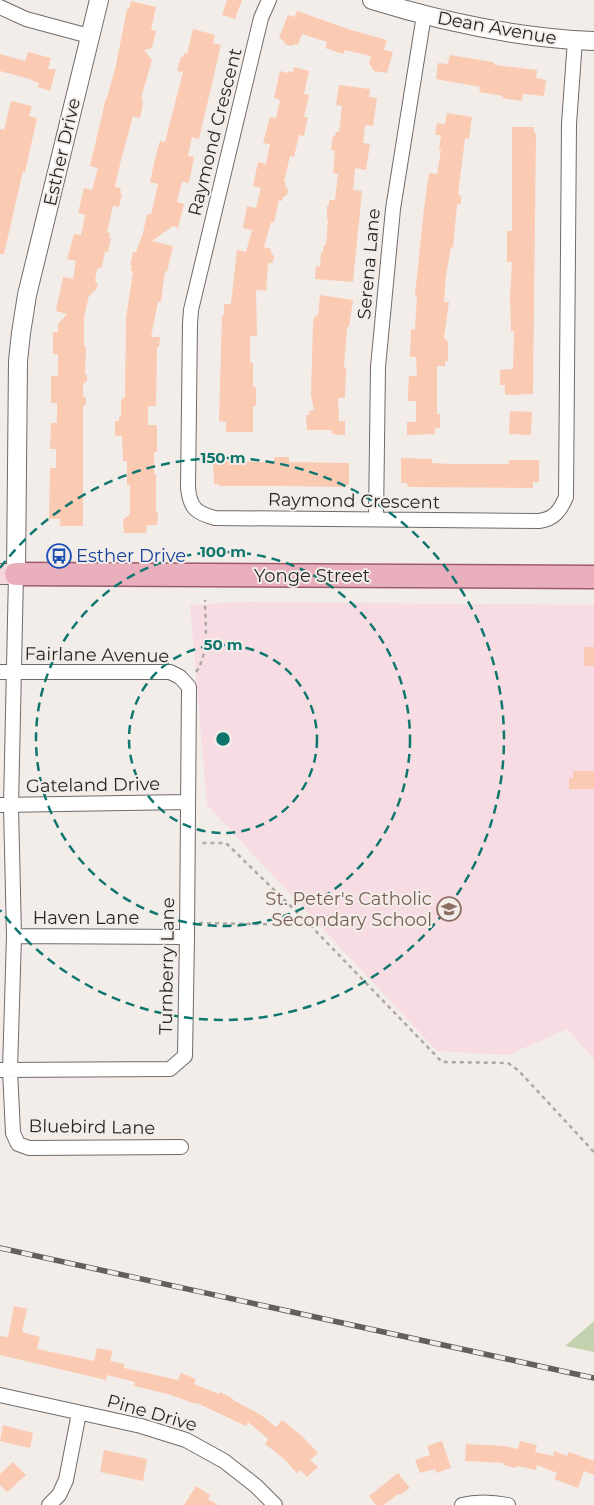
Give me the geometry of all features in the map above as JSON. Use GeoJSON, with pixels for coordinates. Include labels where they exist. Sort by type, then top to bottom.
{"type":"FeatureCollection","features":[{"type":"Feature","properties":{"kind":"main road","name":"Yonge Street"},"geometry":{"type":"LineString","coordinates":[[8,574],[594,577]]}},
{"type":"Feature","properties":{"kind":"street","name":"Esther Drive"},"geometry":{"type":"LineString","coordinates":[[8,574],[18,362],[27,295],[99,0]]}},
{"type":"Feature","properties":{"kind":"street","name":"Raymond Crescent"},"geometry":{"type":"LineString","coordinates":[[269,0],[262,18],[191,310],[188,469],[190,502],[197,510],[215,518],[539,522],[553,517],[564,503],[566,497],[569,124],[575,40]]}},
{"type":"Feature","properties":{"kind":"street","name":"Dean Avenue"},"geometry":{"type":"LineString","coordinates":[[372,0],[424,15],[484,28],[594,41]]}},
{"type":"Feature","properties":{"kind":"street"},"geometry":{"type":"LineString","coordinates":[[0,7],[26,19],[89,36]]}},
{"type":"Feature","properties":{"kind":"street","name":"Serena Lane"},"geometry":{"type":"LineString","coordinates":[[376,519],[378,367],[392,219],[424,15]]}},
{"type":"Feature","properties":{"kind":"street","name":"Bluebird Lane"},"geometry":{"type":"LineString","coordinates":[[8,574],[14,672],[6,805],[14,936],[5,1070],[13,1133],[18,1144],[29,1148],[181,1147]]}},
{"type":"Feature","properties":{"kind":"street","name":"Fairlane Avenue"},"geometry":{"type":"LineString","coordinates":[[0,672],[170,672],[180,677],[189,687]]}},
{"type":"Feature","properties":{"kind":"street","name":"Turnberry Lane"},"geometry":{"type":"LineString","coordinates":[[5,1070],[170,1069],[185,1056],[189,687]]}},
{"type":"Feature","properties":{"kind":"street","name":"Gateland Drive"},"geometry":{"type":"LineString","coordinates":[[6,805],[187,802]]}},
{"type":"Feature","properties":{"kind":"street","name":"Haven Lane"},"geometry":{"type":"LineString","coordinates":[[14,936],[187,937]]}},
{"type":"Feature","properties":{"kind":"street","name":"Pine Drive"},"geometry":{"type":"LineString","coordinates":[[0,1395],[148,1428],[186,1440],[224,1461],[256,1486],[275,1505]]}},
{"type":"Feature","properties":{"kind":"street"},"geometry":{"type":"LineString","coordinates":[[49,1505],[59,1495],[66,1480],[79,1413]]}},
{"type":"Feature","properties":{"kind":"street"},"geometry":{"type":"LineString","coordinates":[[462,1505],[472,1502],[508,1505]]}},
{"type":"Feature","properties":{"kind":"path"},"geometry":{"type":"LineString","coordinates":[[196,672],[202,663],[205,653],[206,600]]}},
{"type":"Feature","properties":{"kind":"path"},"geometry":{"type":"LineString","coordinates":[[205,843],[226,843],[310,925],[442,1062],[508,1064],[518,1070],[594,1152]]}},
{"type":"Feature","properties":{"kind":"path"},"geometry":{"type":"LineString","coordinates":[[204,923],[310,925]]}},
{"type":"Feature","properties":{"kind":"shaded area","name":"St. Peter's Catholic Secondary School"},"geometry":{"type":"Polygon","coordinates":[[[243,602],[594,605],[594,1059],[567,1029],[508,1055],[437,1051],[207,805],[190,605],[243,602]]]}},
{"type":"Feature","properties":{"kind":"green space"},"geometry":{"type":"Polygon","coordinates":[[[594,1321],[594,1352],[565,1346],[594,1321]]]}},
{"type":"Feature","properties":{"kind":"building"},"geometry":{"type":"Polygon","coordinates":[[[227,0],[242,0],[235,19],[222,15],[227,0]]]}},
{"type":"Feature","properties":{"kind":"building"},"geometry":{"type":"Polygon","coordinates":[[[131,1],[156,7],[151,30],[156,31],[152,48],[144,50],[152,60],[141,98],[143,98],[143,103],[140,118],[133,116],[120,164],[115,187],[121,188],[120,193],[122,193],[119,207],[113,206],[107,232],[110,233],[109,238],[111,238],[108,252],[105,252],[102,267],[97,269],[95,281],[98,284],[96,290],[92,292],[91,296],[89,295],[84,318],[85,374],[87,375],[87,381],[83,384],[83,396],[86,398],[86,404],[83,406],[83,526],[60,526],[60,519],[49,519],[50,468],[56,468],[56,449],[50,449],[51,423],[57,423],[57,403],[51,403],[51,376],[58,376],[58,354],[53,354],[53,332],[58,332],[58,324],[67,314],[56,311],[63,277],[73,279],[76,261],[67,259],[74,234],[81,235],[85,215],[78,213],[84,188],[92,190],[98,168],[90,166],[116,65],[127,9],[129,9],[131,1]]]}},
{"type":"Feature","properties":{"kind":"building"},"geometry":{"type":"Polygon","coordinates":[[[297,11],[351,30],[387,40],[384,50],[393,52],[387,73],[374,71],[369,63],[371,56],[345,50],[343,54],[325,48],[327,42],[302,34],[298,45],[291,46],[285,44],[279,38],[288,15],[295,17],[297,11]]]}},
{"type":"Feature","properties":{"kind":"building"},"geometry":{"type":"Polygon","coordinates":[[[193,29],[215,35],[213,43],[221,45],[199,139],[192,137],[188,156],[194,157],[189,183],[182,182],[177,202],[184,204],[178,228],[173,226],[152,241],[173,246],[167,272],[165,271],[161,302],[158,302],[151,337],[160,337],[159,347],[157,347],[156,406],[148,406],[148,425],[156,425],[157,429],[157,452],[154,452],[154,474],[156,474],[157,525],[147,525],[146,533],[124,533],[123,520],[130,514],[130,485],[127,485],[127,461],[123,461],[122,436],[115,436],[115,421],[119,421],[119,417],[121,417],[121,400],[125,397],[126,318],[133,272],[131,271],[132,266],[130,266],[133,252],[136,252],[143,233],[147,214],[151,215],[158,184],[150,182],[155,159],[160,141],[165,142],[183,72],[177,71],[181,57],[183,57],[184,53],[187,54],[193,29]]]}},
{"type":"Feature","properties":{"kind":"building"},"geometry":{"type":"Polygon","coordinates":[[[28,52],[51,58],[48,69],[56,69],[50,91],[38,87],[39,83],[33,80],[0,71],[0,54],[25,61],[28,52]]]}},
{"type":"Feature","properties":{"kind":"building"},"geometry":{"type":"Polygon","coordinates":[[[450,55],[493,62],[495,65],[537,70],[536,78],[546,80],[544,96],[523,94],[522,101],[502,98],[503,96],[479,92],[480,87],[436,79],[438,63],[448,64],[450,55]]]}},
{"type":"Feature","properties":{"kind":"building"},"geometry":{"type":"Polygon","coordinates":[[[294,67],[309,71],[304,94],[309,95],[304,117],[308,117],[304,136],[299,135],[294,157],[290,156],[284,182],[286,182],[285,186],[288,189],[287,195],[283,197],[282,201],[279,200],[274,223],[271,222],[264,247],[271,249],[271,253],[274,256],[273,262],[268,264],[266,291],[256,290],[257,336],[250,336],[250,362],[253,363],[253,387],[256,387],[256,406],[253,406],[253,432],[226,432],[226,422],[219,421],[222,315],[224,315],[224,304],[231,304],[237,250],[246,252],[252,230],[243,228],[247,206],[256,208],[261,188],[253,186],[258,162],[266,164],[270,144],[263,143],[270,117],[276,118],[280,100],[274,98],[280,71],[293,72],[294,67]]]}},
{"type":"Feature","properties":{"kind":"building"},"geometry":{"type":"Polygon","coordinates":[[[339,85],[370,89],[369,97],[377,98],[373,126],[365,125],[363,143],[370,144],[366,170],[355,168],[353,190],[362,191],[353,282],[315,279],[316,266],[320,267],[321,252],[323,252],[324,245],[326,245],[327,206],[329,205],[329,200],[335,200],[338,174],[333,173],[335,151],[331,150],[333,136],[335,136],[336,132],[339,132],[342,106],[336,105],[339,85]]]}},
{"type":"Feature","properties":{"kind":"building"},"geometry":{"type":"Polygon","coordinates":[[[11,101],[32,106],[29,116],[37,118],[4,254],[0,254],[0,129],[4,130],[11,101]]]}},
{"type":"Feature","properties":{"kind":"building"},"geometry":{"type":"Polygon","coordinates":[[[447,113],[472,117],[469,139],[465,138],[458,194],[461,196],[461,203],[457,205],[453,248],[451,247],[446,276],[444,302],[449,302],[444,338],[448,342],[448,361],[445,361],[445,366],[437,366],[437,414],[440,414],[440,428],[435,428],[435,434],[407,435],[407,422],[416,422],[416,401],[408,401],[408,391],[409,376],[417,376],[416,357],[410,357],[411,329],[415,330],[417,295],[415,295],[424,208],[429,173],[437,174],[441,150],[439,149],[441,135],[435,135],[437,123],[445,124],[447,113]]]}},
{"type":"Feature","properties":{"kind":"building"},"geometry":{"type":"Polygon","coordinates":[[[512,127],[534,127],[534,133],[536,133],[533,394],[505,395],[505,385],[500,385],[500,370],[513,369],[514,331],[511,331],[510,296],[512,262],[507,262],[507,231],[512,231],[512,127]]]}},
{"type":"Feature","properties":{"kind":"building"},"geometry":{"type":"Polygon","coordinates":[[[320,295],[353,300],[349,327],[347,327],[344,368],[346,368],[345,398],[338,398],[339,421],[345,421],[345,435],[332,434],[332,430],[307,430],[306,415],[309,415],[309,411],[314,410],[311,395],[313,323],[314,318],[318,315],[320,295]]]}},
{"type":"Feature","properties":{"kind":"building"},"geometry":{"type":"Polygon","coordinates":[[[510,411],[532,412],[531,435],[509,434],[510,411]]]}},
{"type":"Feature","properties":{"kind":"building"},"geometry":{"type":"Polygon","coordinates":[[[274,457],[289,457],[289,462],[349,463],[349,485],[344,485],[344,487],[219,486],[219,484],[214,484],[213,461],[274,462],[274,457]]]}},
{"type":"Feature","properties":{"kind":"building"},"geometry":{"type":"Polygon","coordinates":[[[401,458],[432,459],[432,463],[450,464],[509,464],[509,460],[539,460],[539,482],[533,482],[533,488],[408,487],[407,483],[401,483],[401,458]]]}},
{"type":"Feature","properties":{"kind":"building"},"geometry":{"type":"Polygon","coordinates":[[[584,647],[594,647],[594,666],[584,666],[584,647]]]}},
{"type":"Feature","properties":{"kind":"building"},"geometry":{"type":"Polygon","coordinates":[[[573,771],[594,771],[594,789],[569,789],[569,778],[573,778],[573,771]]]}},
{"type":"Feature","properties":{"kind":"building"},"geometry":{"type":"Polygon","coordinates":[[[14,1306],[27,1309],[22,1332],[40,1337],[37,1349],[94,1361],[97,1348],[113,1351],[110,1361],[125,1364],[124,1368],[178,1380],[181,1373],[196,1379],[194,1384],[219,1394],[220,1392],[261,1415],[276,1427],[282,1420],[301,1435],[318,1453],[310,1460],[318,1467],[307,1477],[300,1470],[297,1473],[284,1459],[265,1444],[268,1439],[248,1422],[246,1426],[197,1403],[134,1386],[135,1382],[107,1375],[106,1380],[0,1355],[0,1336],[8,1337],[14,1306]]]}},
{"type":"Feature","properties":{"kind":"building"},"geometry":{"type":"Polygon","coordinates":[[[3,1425],[33,1433],[30,1448],[0,1441],[3,1425]]]}},
{"type":"Feature","properties":{"kind":"building"},"geometry":{"type":"Polygon","coordinates":[[[442,1441],[451,1468],[436,1473],[435,1469],[420,1473],[415,1460],[430,1455],[427,1446],[442,1441]]]}},
{"type":"Feature","properties":{"kind":"building"},"geometry":{"type":"Polygon","coordinates":[[[520,1441],[537,1445],[535,1452],[553,1456],[554,1451],[567,1456],[569,1452],[594,1461],[594,1475],[584,1471],[578,1488],[554,1479],[557,1473],[537,1465],[536,1470],[517,1466],[516,1468],[503,1465],[503,1463],[465,1461],[466,1444],[504,1446],[518,1449],[520,1441]]]}},
{"type":"Feature","properties":{"kind":"building"},"geometry":{"type":"Polygon","coordinates":[[[104,1450],[147,1459],[143,1481],[100,1472],[104,1450]]]}},
{"type":"Feature","properties":{"kind":"building"},"geometry":{"type":"Polygon","coordinates":[[[13,1462],[26,1475],[7,1492],[0,1485],[0,1474],[13,1462]]]}},
{"type":"Feature","properties":{"kind":"building"},"geometry":{"type":"Polygon","coordinates":[[[398,1473],[410,1488],[400,1495],[398,1494],[384,1505],[376,1505],[369,1496],[398,1473]]]}},
{"type":"Feature","properties":{"kind":"building"},"geometry":{"type":"Polygon","coordinates":[[[196,1486],[210,1495],[208,1499],[218,1505],[184,1505],[196,1486]]]}},
{"type":"Feature","properties":{"kind":"railway"},"geometry":{"type":"LineString","coordinates":[[0,1248],[594,1378]]}},
{"type":"Feature","properties":{"kind":"place","name":"Esther Drive"},"geometry":{"type":"Point","coordinates":[59,556]}},
{"type":"Feature","properties":{"kind":"place","name":"St. Peter's Catholic Secondary School"},"geometry":{"type":"Point","coordinates":[449,909]}}]}
